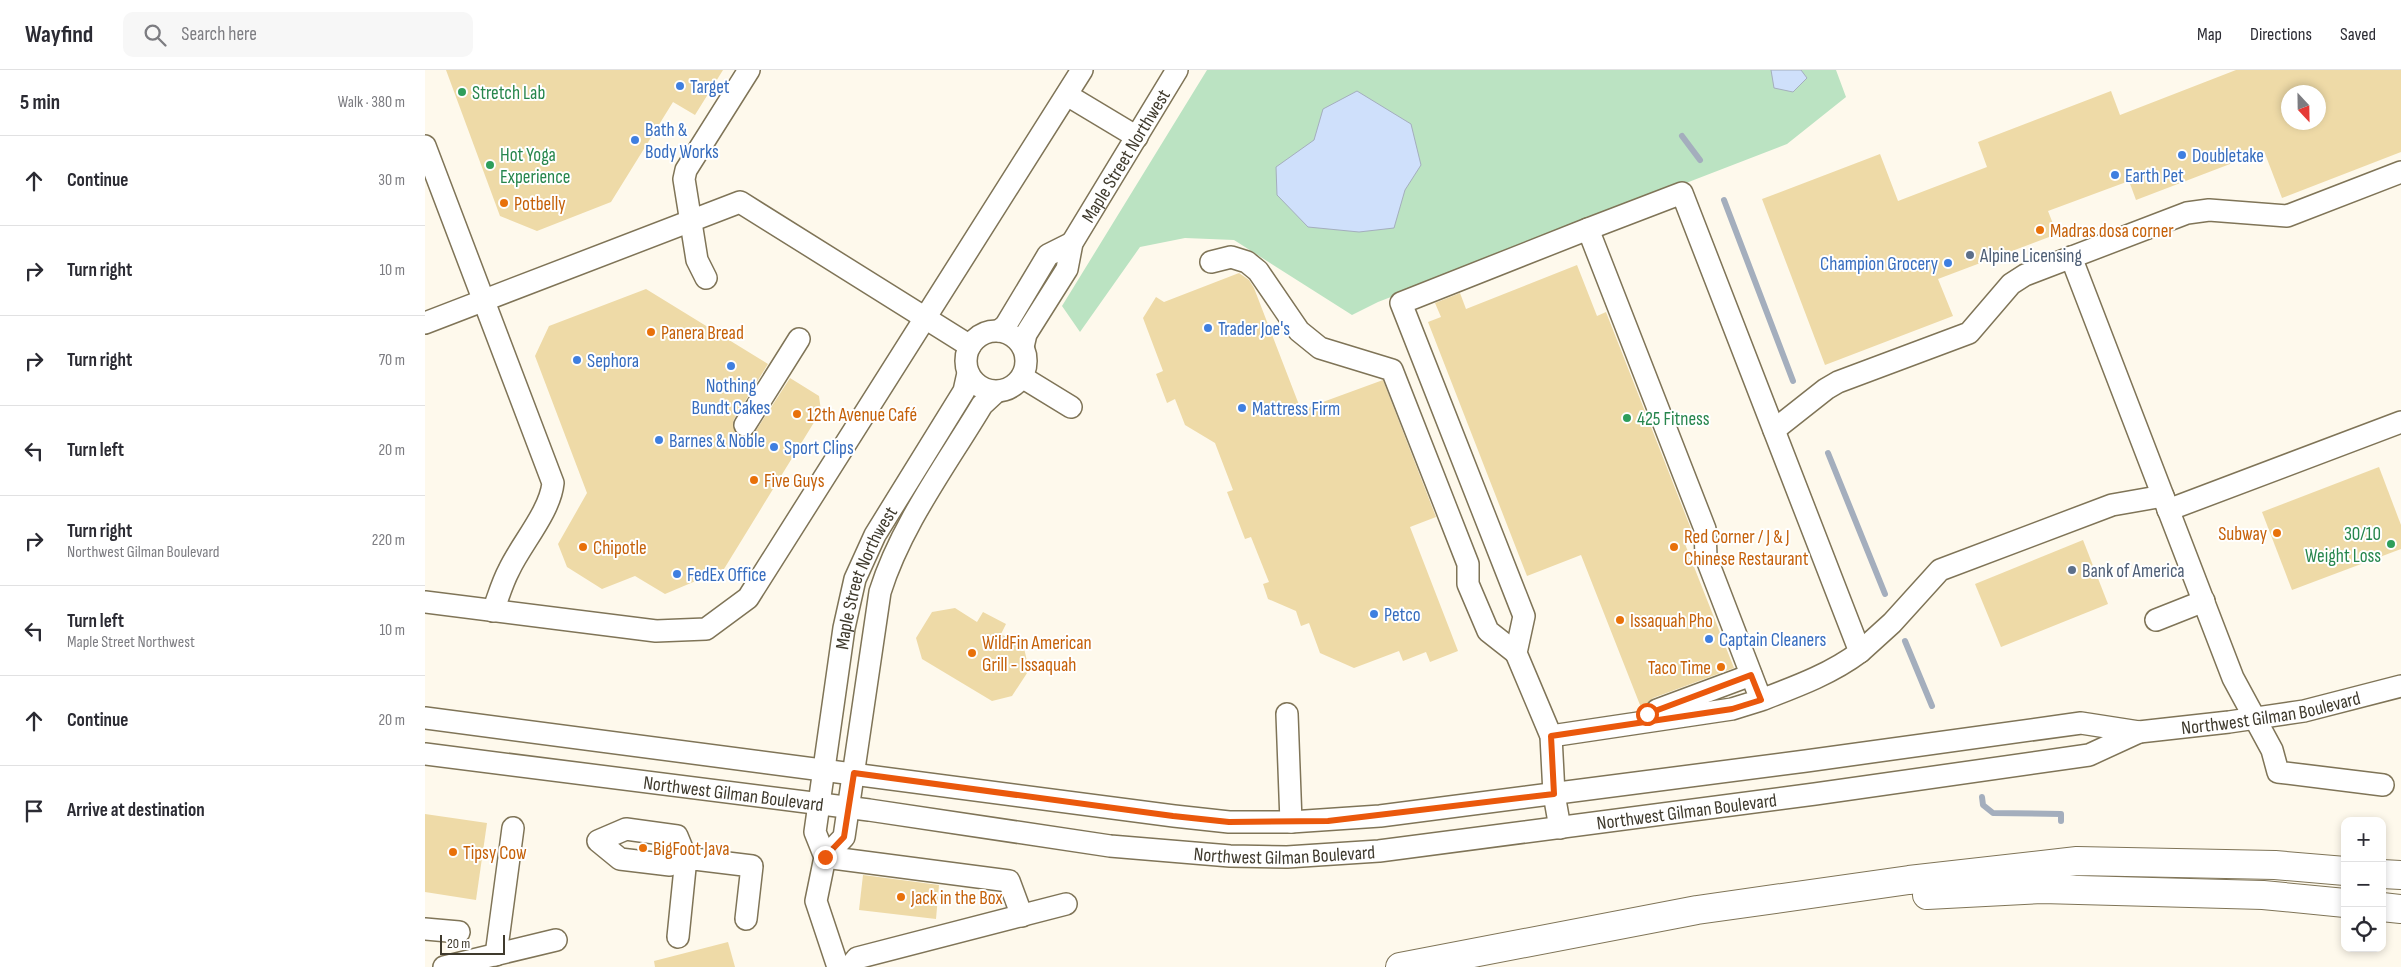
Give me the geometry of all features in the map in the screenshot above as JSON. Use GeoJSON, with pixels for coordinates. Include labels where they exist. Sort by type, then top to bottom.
{"type":"FeatureCollection","features":[{"type":"Feature","properties":{"kind":"highway"},"geometry":{"type":"LineString","coordinates":[[1400,967],[1697,910],[1909,880],[2077,861],[2265,865],[2341,871]]}},
{"type":"Feature","properties":{"kind":"highway"},"geometry":{"type":"LineString","coordinates":[[2386,874],[2401,875]]}},
{"type":"Feature","properties":{"kind":"highway"},"geometry":{"type":"LineString","coordinates":[[1697,910],[1877,897],[2042,889],[2263,896],[2341,903]]}},
{"type":"Feature","properties":{"kind":"highway"},"geometry":{"type":"LineString","coordinates":[[2386,907],[2401,909]]}},
{"type":"Feature","properties":{"kind":"street"},"geometry":{"type":"LineString","coordinates":[[706,278],[697,260],[684,180],[686,170],[749,70]]}},
{"type":"Feature","properties":{"kind":"street"},"geometry":{"type":"LineString","coordinates":[[425,602],[656,631],[706,629],[749,598],[1082,70]]}},
{"type":"Feature","properties":{"kind":"street","name":"Maple Street Northwest"},"geometry":{"type":"LineString","coordinates":[[1023,347],[1026,334],[1067,269],[1073,243],[1177,70]]}},
{"type":"Feature","properties":{"kind":"street"},"geometry":{"type":"LineString","coordinates":[[1067,95],[1137,137]]}},
{"type":"Feature","properties":{"kind":"street"},"geometry":{"type":"LineString","coordinates":[[425,146],[482,301],[553,483],[552,493],[508,572],[493,611]]}},
{"type":"Feature","properties":{"kind":"street"},"geometry":{"type":"LineString","coordinates":[[1774,430],[1826,389],[1838,382],[1969,332],[2017,279],[2187,213],[2209,210],[2287,216],[2401,172]]}},
{"type":"Feature","properties":{"kind":"street"},"geometry":{"type":"LineString","coordinates":[[1516,653],[1523,616],[1401,304],[1682,193],[1860,652]]}},
{"type":"Feature","properties":{"kind":"street"},"geometry":{"type":"LineString","coordinates":[[425,323],[740,202],[970,346]]}},
{"type":"Feature","properties":{"kind":"street"},"geometry":{"type":"LineString","coordinates":[[1588,229],[1705,529],[1706,557],[1761,700]]}},
{"type":"Feature","properties":{"kind":"street","name":"Maple Street Northwest"},"geometry":{"type":"LineString","coordinates":[[999,331],[1006,325],[1048,256],[1073,243]]}},
{"type":"Feature","properties":{"kind":"street"},"geometry":{"type":"LineString","coordinates":[[2071,257],[2234,681],[2273,750],[2278,772],[2383,785]]}},
{"type":"Feature","properties":{"kind":"street"},"geometry":{"type":"LineString","coordinates":[[1211,262],[1231,258],[1247,262],[1258,271],[1299,331],[1320,348],[1392,370],[1468,564],[1468,584],[1488,631],[1516,653],[1551,736],[1554,794],[1560,828]]}},
{"type":"Feature","properties":{"kind":"street"},"geometry":{"type":"LineString","coordinates":[[999,331],[1017,339],[1023,347],[1026,365],[1022,377],[1008,389],[996,392],[979,387],[968,373],[965,360],[970,346],[982,334],[999,331]]}},
{"type":"Feature","properties":{"kind":"street"},"geometry":{"type":"LineString","coordinates":[[745,425],[799,339]]}},
{"type":"Feature","properties":{"kind":"street","name":"Maple Street Northwest"},"geometry":{"type":"LineString","coordinates":[[968,373],[964,392],[864,555],[855,579],[844,628],[815,832],[825,857],[844,837],[880,592],[885,578],[907,529],[982,405],[996,392]]}},
{"type":"Feature","properties":{"kind":"street"},"geometry":{"type":"LineString","coordinates":[[1022,377],[1071,407]]}},
{"type":"Feature","properties":{"kind":"street"},"geometry":{"type":"LineString","coordinates":[[1551,736],[1732,709],[1761,700],[1818,676],[1846,662],[1860,652],[1893,623],[1940,570],[2112,505],[2166,503],[2401,422]]}},
{"type":"Feature","properties":{"kind":"street"},"geometry":{"type":"LineString","coordinates":[[2156,620],[2204,601]]}},
{"type":"Feature","properties":{"kind":"street"},"geometry":{"type":"LineString","coordinates":[[1614,714],[1647,714],[1751,675]]}},
{"type":"Feature","properties":{"kind":"street","name":"Northwest Gilman Boulevard"},"geometry":{"type":"LineString","coordinates":[[425,718],[1173,816],[1229,822],[1291,822],[1380,816],[2081,723],[2139,732],[2255,719],[2331,706],[2401,686]]}},
{"type":"Feature","properties":{"kind":"street"},"geometry":{"type":"LineString","coordinates":[[1287,714],[1291,822]]}},
{"type":"Feature","properties":{"kind":"street","name":"Northwest Gilman Boulevard"},"geometry":{"type":"LineString","coordinates":[[425,754],[819,804],[1110,846],[1230,856],[1336,855],[1560,828],[2089,755],[2139,732]]}},
{"type":"Feature","properties":{"kind":"street"},"geometry":{"type":"LineString","coordinates":[[496,954],[513,828]]}},
{"type":"Feature","properties":{"kind":"street"},"geometry":{"type":"LineString","coordinates":[[838,967],[816,901],[825,857],[1009,880],[1022,916]]}},
{"type":"Feature","properties":{"kind":"street"},"geometry":{"type":"LineString","coordinates":[[678,937],[686,858],[752,866],[746,919]]}},
{"type":"Feature","properties":{"kind":"street"},"geometry":{"type":"LineString","coordinates":[[850,967],[857,958],[1066,904]]}},
{"type":"Feature","properties":{"kind":"street"},"geometry":{"type":"LineString","coordinates":[[425,929],[459,932]]}},
{"type":"Feature","properties":{"kind":"street"},"geometry":{"type":"LineString","coordinates":[[444,967],[556,940]]}},
{"type":"Feature","properties":{"kind":"green space"},"geometry":{"type":"Polygon","coordinates":[[[1207,70],[1836,70],[1846,97],[1787,144],[1378,302],[1352,315],[1234,240],[1185,238],[1140,247],[1080,332],[1062,306],[1207,70]]]}},
{"type":"Feature","properties":{"kind":"water"},"geometry":{"type":"Polygon","coordinates":[[[1771,70],[1801,70],[1807,78],[1793,92],[1774,88],[1771,70]]]}},
{"type":"Feature","properties":{"kind":"water"},"geometry":{"type":"Polygon","coordinates":[[[1357,91],[1411,124],[1421,165],[1405,190],[1394,228],[1359,232],[1308,227],[1277,195],[1276,167],[1314,140],[1323,109],[1357,91]]]}},
{"type":"Feature","properties":{"kind":"building"},"geometry":{"type":"Polygon","coordinates":[[[446,70],[723,70],[695,115],[673,102],[611,202],[537,231],[500,216],[446,70]]]}},
{"type":"Feature","properties":{"kind":"building"},"geometry":{"type":"Polygon","coordinates":[[[2236,70],[2401,70],[2401,152],[2282,198],[2264,151],[2136,200],[2129,181],[2048,211],[2057,234],[1938,279],[1953,316],[1825,365],[1762,199],[1880,154],[1898,201],[1987,167],[1978,142],[2111,91],[2120,115],[2236,70]]]}},
{"type":"Feature","properties":{"kind":"building"},"geometry":{"type":"Polygon","coordinates":[[[1577,265],[1597,316],[1606,312],[1693,534],[1683,539],[1734,668],[1653,698],[1642,710],[1581,555],[1527,576],[1428,322],[1441,317],[1435,303],[1460,293],[1466,309],[1577,265]]]}},
{"type":"Feature","properties":{"kind":"building"},"geometry":{"type":"Polygon","coordinates":[[[1239,273],[1249,280],[1254,288],[1301,410],[1383,380],[1436,517],[1410,527],[1458,651],[1430,662],[1426,652],[1403,661],[1399,651],[1354,668],[1320,653],[1309,623],[1301,626],[1296,611],[1268,599],[1263,584],[1269,582],[1251,537],[1245,539],[1227,492],[1233,490],[1215,443],[1185,425],[1175,399],[1167,403],[1156,374],[1163,371],[1143,318],[1156,297],[1164,302],[1239,273]]]}},
{"type":"Feature","properties":{"kind":"building"},"geometry":{"type":"Polygon","coordinates":[[[646,289],[768,364],[734,419],[733,425],[738,435],[745,437],[755,432],[790,378],[819,396],[821,411],[724,569],[665,594],[635,576],[602,589],[567,567],[558,544],[587,493],[535,356],[549,326],[646,289]]]}},
{"type":"Feature","properties":{"kind":"building"},"geometry":{"type":"Polygon","coordinates":[[[2379,467],[2401,525],[2401,549],[2292,590],[2262,512],[2379,467]]]}},
{"type":"Feature","properties":{"kind":"building"},"geometry":{"type":"Polygon","coordinates":[[[2083,540],[2108,604],[2001,647],[1975,584],[2083,540]]]}},
{"type":"Feature","properties":{"kind":"building"},"geometry":{"type":"Polygon","coordinates":[[[955,608],[977,622],[983,612],[1006,624],[1001,634],[1024,648],[1029,670],[1012,696],[992,701],[922,659],[916,638],[932,612],[955,608]]]}},
{"type":"Feature","properties":{"kind":"building"},"geometry":{"type":"Polygon","coordinates":[[[425,814],[487,823],[476,900],[425,892],[425,814]]]}},
{"type":"Feature","properties":{"kind":"building"},"geometry":{"type":"Polygon","coordinates":[[[863,875],[939,885],[936,919],[859,910],[863,875]]]}},
{"type":"Feature","properties":{"kind":"building"},"geometry":{"type":"Polygon","coordinates":[[[728,942],[735,967],[655,967],[654,961],[728,942]]]}},
{"type":"Feature","properties":{"kind":"waterway"},"geometry":{"type":"LineString","coordinates":[[1682,136],[1700,160]]}},
{"type":"Feature","properties":{"kind":"waterway"},"geometry":{"type":"LineString","coordinates":[[1724,200],[1793,381]]}},
{"type":"Feature","properties":{"kind":"waterway"},"geometry":{"type":"LineString","coordinates":[[1828,453],[1885,594]]}},
{"type":"Feature","properties":{"kind":"waterway"},"geometry":{"type":"LineString","coordinates":[[1905,641],[1932,706]]}},
{"type":"Feature","properties":{"kind":"waterway"},"geometry":{"type":"LineString","coordinates":[[1982,797],[1983,805],[1993,813],[2061,814],[2061,821]]}},
{"type":"Feature","properties":{"kind":"place","name":"Target"},"geometry":{"type":"Point","coordinates":[680,86]}},
{"type":"Feature","properties":{"kind":"place","name":"Stretch Lab"},"geometry":{"type":"Point","coordinates":[462,92]}},
{"type":"Feature","properties":{"kind":"place","name":"Bath & Body Works"},"geometry":{"type":"Point","coordinates":[635,140]}},
{"type":"Feature","properties":{"kind":"place","name":"Doubletake"},"geometry":{"type":"Point","coordinates":[2182,155]}},
{"type":"Feature","properties":{"kind":"place","name":"Hot Yoga Experience"},"geometry":{"type":"Point","coordinates":[490,165]}},
{"type":"Feature","properties":{"kind":"place","name":"Earth Pet"},"geometry":{"type":"Point","coordinates":[2115,175]}},
{"type":"Feature","properties":{"kind":"place","name":"Potbelly"},"geometry":{"type":"Point","coordinates":[504,203]}},
{"type":"Feature","properties":{"kind":"place","name":"Madras dosa corner"},"geometry":{"type":"Point","coordinates":[2040,230]}},
{"type":"Feature","properties":{"kind":"place","name":"Alpine Licensing"},"geometry":{"type":"Point","coordinates":[1970,255]}},
{"type":"Feature","properties":{"kind":"place","name":"Champion Grocery"},"geometry":{"type":"Point","coordinates":[1948,263]}},
{"type":"Feature","properties":{"kind":"place","name":"Trader Joe's"},"geometry":{"type":"Point","coordinates":[1208,328]}},
{"type":"Feature","properties":{"kind":"place","name":"Panera Bread"},"geometry":{"type":"Point","coordinates":[651,332]}},
{"type":"Feature","properties":{"kind":"place","name":"Sephora"},"geometry":{"type":"Point","coordinates":[577,360]}},
{"type":"Feature","properties":{"kind":"place","name":"Nothing Bundt Cakes"},"geometry":{"type":"Point","coordinates":[731,366]}},
{"type":"Feature","properties":{"kind":"place","name":"Mattress Firm"},"geometry":{"type":"Point","coordinates":[1242,408]}},
{"type":"Feature","properties":{"kind":"place","name":"12th Avenue Café"},"geometry":{"type":"Point","coordinates":[797,414]}},
{"type":"Feature","properties":{"kind":"place","name":"425 Fitness"},"geometry":{"type":"Point","coordinates":[1627,418]}},
{"type":"Feature","properties":{"kind":"place","name":"Barnes & Noble"},"geometry":{"type":"Point","coordinates":[659,440]}},
{"type":"Feature","properties":{"kind":"place","name":"Sport Clips"},"geometry":{"type":"Point","coordinates":[774,447]}},
{"type":"Feature","properties":{"kind":"place","name":"Five Guys"},"geometry":{"type":"Point","coordinates":[754,480]}},
{"type":"Feature","properties":{"kind":"place","name":"Subway"},"geometry":{"type":"Point","coordinates":[2277,533]}},
{"type":"Feature","properties":{"kind":"place","name":"30/10 Weight Loss"},"geometry":{"type":"Point","coordinates":[2391,544]}},
{"type":"Feature","properties":{"kind":"place","name":"Chipotle"},"geometry":{"type":"Point","coordinates":[583,547]}},
{"type":"Feature","properties":{"kind":"place","name":"Red Corner / J & J Chinese Restaurant"},"geometry":{"type":"Point","coordinates":[1674,547]}},
{"type":"Feature","properties":{"kind":"place","name":"Bank of America"},"geometry":{"type":"Point","coordinates":[2072,570]}},
{"type":"Feature","properties":{"kind":"place","name":"FedEx Office"},"geometry":{"type":"Point","coordinates":[677,574]}},
{"type":"Feature","properties":{"kind":"place","name":"Petco"},"geometry":{"type":"Point","coordinates":[1374,614]}},
{"type":"Feature","properties":{"kind":"place","name":"Issaquah Pho"},"geometry":{"type":"Point","coordinates":[1620,620]}},
{"type":"Feature","properties":{"kind":"place","name":"Captain Cleaners"},"geometry":{"type":"Point","coordinates":[1709,639]}},
{"type":"Feature","properties":{"kind":"place","name":"WildFin American Grill - Issaquah"},"geometry":{"type":"Point","coordinates":[972,653]}},
{"type":"Feature","properties":{"kind":"place","name":"Taco Time"},"geometry":{"type":"Point","coordinates":[1721,667]}},
{"type":"Feature","properties":{"kind":"place","name":"BigFoot Java"},"geometry":{"type":"Point","coordinates":[643,848]}},
{"type":"Feature","properties":{"kind":"place","name":"Tipsy Cow"},"geometry":{"type":"Point","coordinates":[453,852]}},
{"type":"Feature","properties":{"kind":"place","name":"Jack in the Box"},"geometry":{"type":"Point","coordinates":[901,897]}},
{"type":"Feature","properties":{"kind":"route"},"geometry":{"type":"LineString","coordinates":[[825,857],[844,837],[854,773],[1229,822],[1328,821],[1554,794],[1551,736],[1593,728],[1732,709],[1761,700],[1751,675],[1647,714]]}}]}
